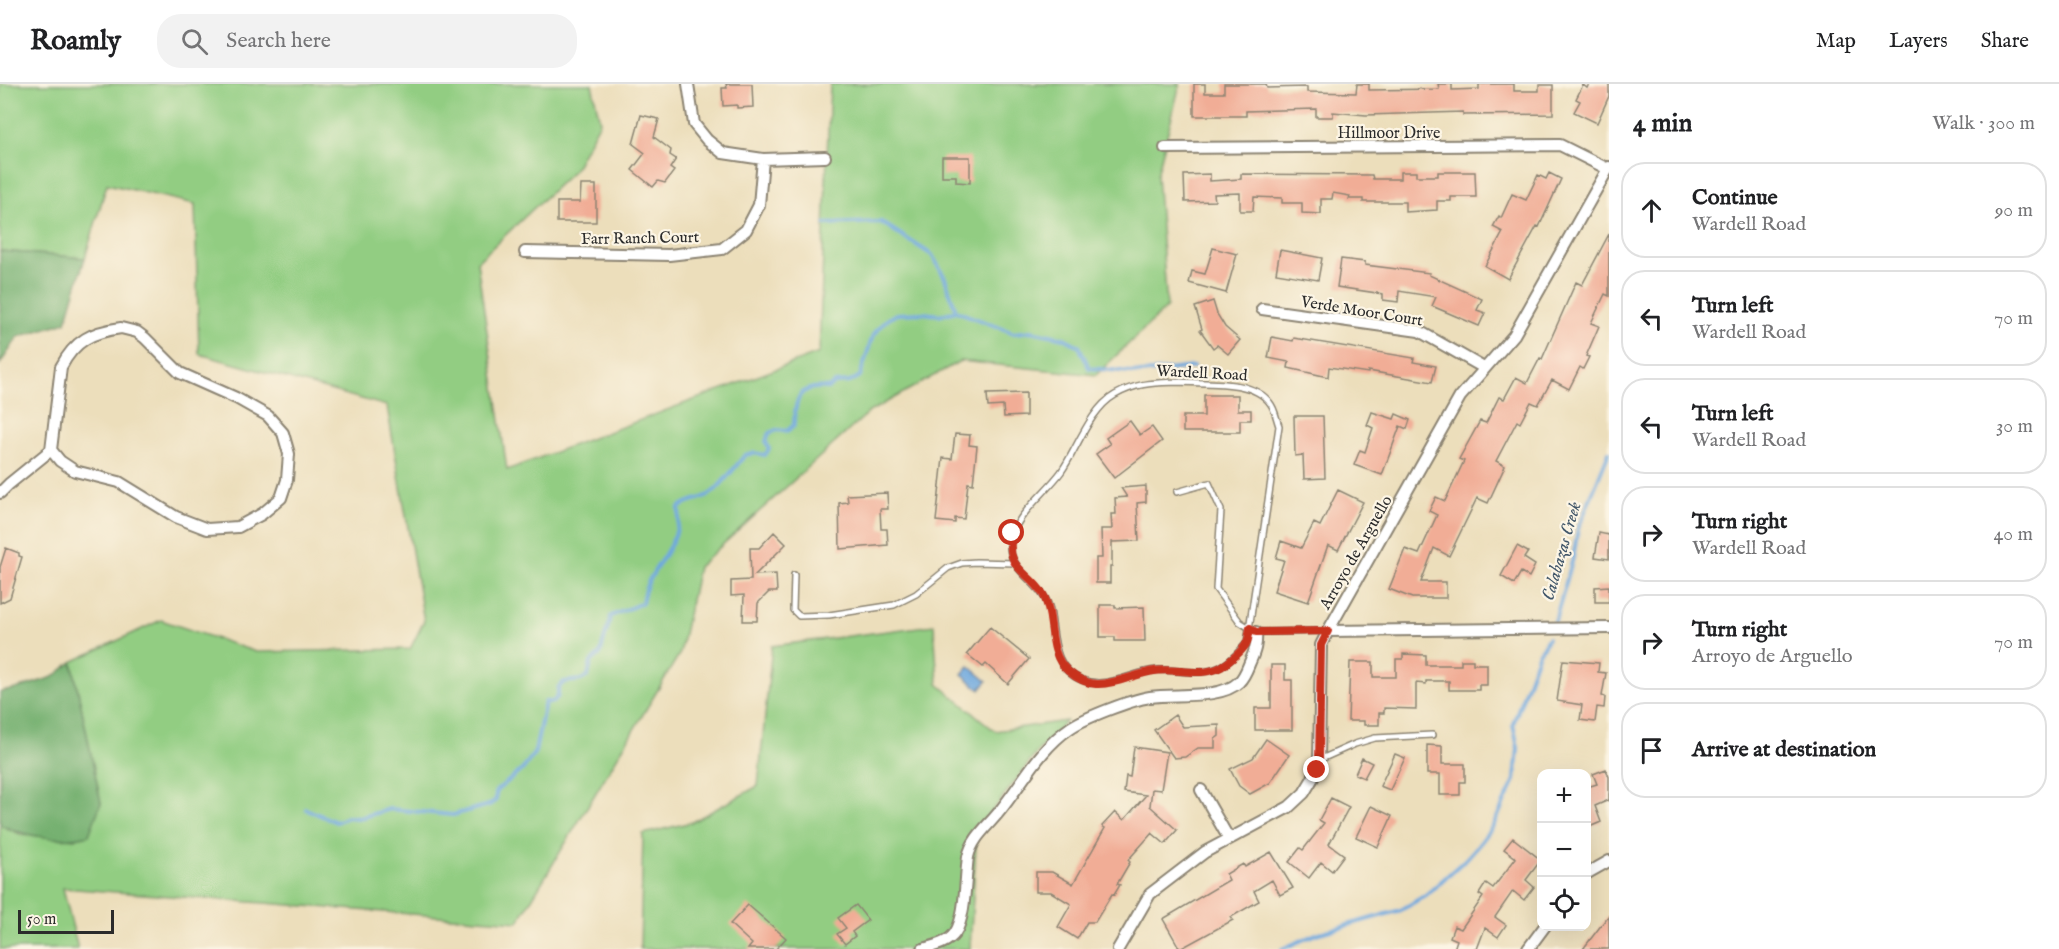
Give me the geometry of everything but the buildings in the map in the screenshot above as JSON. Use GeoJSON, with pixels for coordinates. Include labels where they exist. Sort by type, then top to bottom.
{"type":"FeatureCollection","features":[{"type":"Feature","properties":{"kind":"street"},"geometry":{"type":"LineString","coordinates":[[688,84],[694,124],[706,140],[723,153],[763,159],[825,157]]}},
{"type":"Feature","properties":{"kind":"street","name":"Hillmoor Drive"},"geometry":{"type":"LineString","coordinates":[[1166,148],[1560,145],[1609,168]]}},
{"type":"Feature","properties":{"kind":"street","name":"Farr Ranch Court"},"geometry":{"type":"LineString","coordinates":[[525,252],[669,255],[722,249],[746,230],[759,205],[763,159]]}},
{"type":"Feature","properties":{"kind":"street","name":"Arroyo de Arguello"},"geometry":{"type":"LineString","coordinates":[[1119,949],[1150,894],[1205,852],[1289,807],[1304,793],[1313,778],[1319,760],[1321,645],[1460,397],[1514,335],[1609,168]]}},
{"type":"Feature","properties":{"kind":"street","name":"Verde Moor Court"},"geometry":{"type":"LineString","coordinates":[[1262,309],[1419,331],[1484,368]]}},
{"type":"Feature","properties":{"kind":"street"},"geometry":{"type":"LineString","coordinates":[[0,494],[51,450],[61,366],[75,346],[105,330],[121,328],[137,332],[180,373],[236,398],[268,416],[283,433],[289,454],[287,480],[281,498],[262,514],[238,527],[207,529],[176,517],[119,482],[75,471],[60,461],[51,450]]}},
{"type":"Feature","properties":{"kind":"street"},"geometry":{"type":"LineString","coordinates":[[1328,631],[1609,628]]}},
{"type":"Feature","properties":{"kind":"street","name":"Wardell Road"},"geometry":{"type":"LineString","coordinates":[[923,949],[948,940],[956,932],[964,899],[969,854],[982,831],[999,813],[1043,752],[1070,728],[1114,708],[1150,697],[1202,694],[1238,684],[1245,676],[1257,644],[1253,630]]}},
{"type":"Feature","properties":{"kind":"street"},"geometry":{"type":"LineString","coordinates":[[1201,790],[1229,839]]}},
{"type":"Feature","properties":{"kind":"street"},"geometry":{"type":"LineString","coordinates":[[1591,872],[1609,861]]}},
{"type":"Feature","properties":{"kind":"street"},"geometry":{"type":"LineString","coordinates":[[1528,949],[1542,931]]}},
{"type":"Feature","properties":{"kind":"lane","name":"Wardell Road"},"geometry":{"type":"LineString","coordinates":[[1180,382],[1249,387],[1261,393],[1272,405],[1279,426],[1253,630],[1247,643],[1219,668],[1183,672],[1156,670],[1096,684],[1079,679],[1059,660],[1049,609],[1042,593],[1012,558],[1010,546],[1012,533],[1026,511],[1060,473],[1097,411],[1113,396],[1138,384],[1180,382]]}},
{"type":"Feature","properties":{"kind":"lane"},"geometry":{"type":"LineString","coordinates":[[1177,492],[1209,483],[1221,510],[1216,589],[1240,622],[1253,630],[1328,631]]}},
{"type":"Feature","properties":{"kind":"lane"},"geometry":{"type":"LineString","coordinates":[[794,575],[793,610],[799,616],[829,615],[894,605],[916,594],[948,568],[962,563],[1015,563]]}},
{"type":"Feature","properties":{"kind":"lane"},"geometry":{"type":"LineString","coordinates":[[1319,760],[1355,744],[1376,738],[1432,735]]}},
{"type":"Feature","properties":{"kind":"green space"},"geometry":{"type":"Polygon","coordinates":[[[0,84],[592,84],[600,122],[574,170],[477,262],[507,470],[819,353],[830,84],[1180,84],[1157,175],[1167,307],[1096,375],[960,361],[869,412],[698,567],[680,653],[518,922],[63,888],[78,949],[0,949],[0,825],[20,834],[75,839],[101,803],[72,662],[161,620],[256,652],[410,649],[424,621],[387,406],[199,354],[195,204],[107,184],[85,258],[0,251],[0,84]]]}},
{"type":"Feature","properties":{"kind":"green space"},"geometry":{"type":"Polygon","coordinates":[[[0,251],[85,258],[66,322],[18,337],[0,364],[0,251]]]}},
{"type":"Feature","properties":{"kind":"green space"},"geometry":{"type":"Polygon","coordinates":[[[934,625],[938,684],[995,731],[1066,721],[1038,751],[994,809],[977,827],[970,949],[640,949],[643,834],[692,822],[758,786],[772,646],[934,625]]]}},
{"type":"Feature","properties":{"kind":"green space"},"geometry":{"type":"Polygon","coordinates":[[[72,662],[101,803],[89,835],[67,838],[44,837],[0,825],[0,692],[53,677],[72,662]]]}},
{"type":"Feature","properties":{"kind":"water"},"geometry":{"type":"Polygon","coordinates":[[[969,666],[987,681],[980,690],[962,674],[969,666]]]}},
{"type":"Feature","properties":{"kind":"waterway"},"geometry":{"type":"LineString","coordinates":[[825,224],[881,222],[932,255],[945,278],[956,311]]}},
{"type":"Feature","properties":{"kind":"waterway"},"geometry":{"type":"LineString","coordinates":[[306,809],[336,822],[347,817],[359,818],[390,809],[453,815],[489,805],[496,800],[496,791],[523,769],[535,752],[545,702],[553,702],[558,696],[558,688],[564,682],[581,680],[588,676],[591,662],[600,654],[611,616],[642,603],[650,579],[675,535],[679,508],[713,492],[745,455],[753,453],[765,455],[769,449],[766,442],[769,433],[776,430],[787,431],[794,425],[797,401],[804,391],[818,387],[828,388],[835,383],[850,382],[860,376],[873,335],[884,322],[896,314],[941,315],[956,311],[1014,333],[1031,331],[1064,338],[1079,346],[1089,368],[1141,373],[1193,367]]}},
{"type":"Feature","properties":{"kind":"waterway","name":"Calabazas Creek"},"geometry":{"type":"LineString","coordinates":[[1554,624],[1573,558],[1578,529],[1609,452]]}},
{"type":"Feature","properties":{"kind":"waterway","name":"Calabazas Creek"},"geometry":{"type":"LineString","coordinates":[[1282,949],[1316,934],[1401,910],[1426,895],[1467,858],[1481,842],[1493,826],[1515,780],[1518,748],[1513,724],[1538,655],[1548,638]]}},
{"type":"Feature","properties":{"kind":"route"},"geometry":{"type":"LineString","coordinates":[[1012,533],[1010,546],[1012,558],[1019,569],[1042,593],[1049,609],[1059,660],[1079,679],[1096,684],[1156,670],[1183,672],[1219,668],[1247,643],[1250,628],[1256,632],[1328,631],[1321,645],[1317,770]]}}]}
